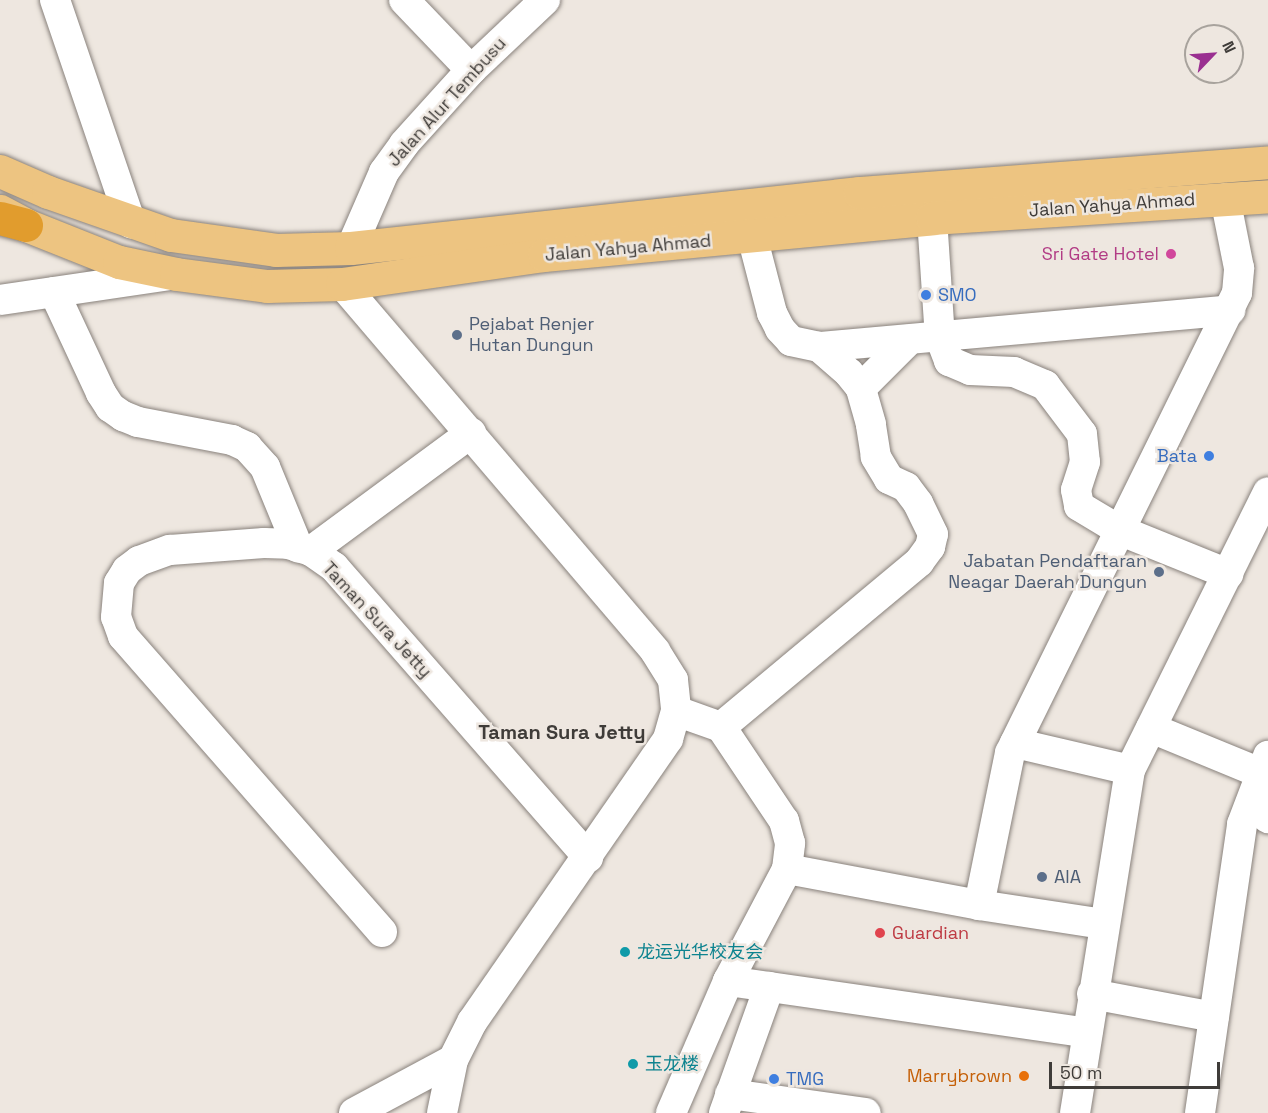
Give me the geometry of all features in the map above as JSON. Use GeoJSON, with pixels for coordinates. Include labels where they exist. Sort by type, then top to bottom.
{"type":"FeatureCollection","features":[{"type":"Feature","properties":{"kind":"main road","name":"Jalan Yahya Ahmad"},"geometry":{"type":"LineString","coordinates":[[0,171],[131,224],[171,235],[276,250],[351,248],[860,193],[1268,162]]}},
{"type":"Feature","properties":{"kind":"main road","name":"Jalan Yahya Ahmad"},"geometry":{"type":"LineString","coordinates":[[9,218],[119,262],[176,274],[267,286],[342,284],[544,255],[932,218],[1268,196]]}},
{"type":"Feature","properties":{"kind":"street"},"geometry":{"type":"LineString","coordinates":[[55,0],[131,224]]}},
{"type":"Feature","properties":{"kind":"street"},"geometry":{"type":"LineString","coordinates":[[404,0],[471,70]]}},
{"type":"Feature","properties":{"kind":"street","name":"Jalan Alur Tembusu"},"geometry":{"type":"LineString","coordinates":[[351,248],[384,172],[404,144],[471,70],[545,0]]}},
{"type":"Feature","properties":{"kind":"street"},"geometry":{"type":"LineString","coordinates":[[979,905],[1003,780],[1015,743],[1230,310],[1239,281],[1225,198]]}},
{"type":"Feature","properties":{"kind":"street"},"geometry":{"type":"LineString","coordinates":[[932,218],[940,337],[949,362],[970,370],[1014,372],[1045,385],[1082,434],[1085,462],[1076,490],[1079,506],[1119,530],[1228,574]]}},
{"type":"Feature","properties":{"kind":"street"},"geometry":{"type":"LineString","coordinates":[[752,236],[772,313],[780,329],[790,340],[819,347],[1230,310]]}},
{"type":"Feature","properties":{"kind":"street"},"geometry":{"type":"LineString","coordinates":[[0,300],[176,274]]}},
{"type":"Feature","properties":{"kind":"street"},"geometry":{"type":"LineString","coordinates":[[342,284],[655,651],[673,680],[676,711],[668,739],[588,857],[496,983],[472,1022],[453,1060],[442,1113]]}},
{"type":"Feature","properties":{"kind":"street"},"geometry":{"type":"LineString","coordinates":[[54,292],[101,393],[110,406],[123,416],[138,422],[232,440],[247,447],[265,466],[305,549],[471,433]]}},
{"type":"Feature","properties":{"kind":"street"},"geometry":{"type":"LineString","coordinates":[[861,388],[909,339]]}},
{"type":"Feature","properties":{"kind":"street"},"geometry":{"type":"LineString","coordinates":[[721,727],[919,562],[930,547],[933,534],[918,502],[906,487],[889,479],[876,457],[861,388],[849,373],[819,347]]}},
{"type":"Feature","properties":{"kind":"street"},"geometry":{"type":"LineString","coordinates":[[1075,1113],[1103,924],[1130,770],[1268,492]]}},
{"type":"Feature","properties":{"kind":"street","name":"Taman Sura Jetty"},"geometry":{"type":"LineString","coordinates":[[382,932],[123,636],[116,617],[119,583],[127,570],[153,554],[264,543],[305,549],[334,567],[588,857]]}},
{"type":"Feature","properties":{"kind":"street"},"geometry":{"type":"LineString","coordinates":[[671,1113],[728,981],[787,869],[790,843],[784,821],[721,727],[676,711]]}},
{"type":"Feature","properties":{"kind":"street"},"geometry":{"type":"LineString","coordinates":[[1151,728],[1264,764]]}},
{"type":"Feature","properties":{"kind":"street"},"geometry":{"type":"LineString","coordinates":[[1015,743],[1130,770]]}},
{"type":"Feature","properties":{"kind":"street"},"geometry":{"type":"LineString","coordinates":[[1264,764],[1268,818]]}},
{"type":"Feature","properties":{"kind":"street"},"geometry":{"type":"LineString","coordinates":[[1200,1113],[1242,824],[1264,764]]}},
{"type":"Feature","properties":{"kind":"street"},"geometry":{"type":"LineString","coordinates":[[787,869],[979,905],[1103,924]]}},
{"type":"Feature","properties":{"kind":"street"},"geometry":{"type":"LineString","coordinates":[[728,981],[1087,1033]]}},
{"type":"Feature","properties":{"kind":"street"},"geometry":{"type":"LineString","coordinates":[[769,987],[727,1104],[866,1113]]}},
{"type":"Feature","properties":{"kind":"street"},"geometry":{"type":"LineString","coordinates":[[1092,994],[1214,1017]]}},
{"type":"Feature","properties":{"kind":"street"},"geometry":{"type":"LineString","coordinates":[[354,1113],[389,1104],[453,1060]]}},
{"type":"Feature","properties":{"kind":"place","name":"Sri Gate Hotel"},"geometry":{"type":"Point","coordinates":[1171,254]}},
{"type":"Feature","properties":{"kind":"place","name":"SMO"},"geometry":{"type":"Point","coordinates":[926,295]}},
{"type":"Feature","properties":{"kind":"place","name":"Pejabat Renjer Hutan Dungun"},"geometry":{"type":"Point","coordinates":[457,335]}},
{"type":"Feature","properties":{"kind":"place","name":"Bata"},"geometry":{"type":"Point","coordinates":[1209,456]}},
{"type":"Feature","properties":{"kind":"place","name":"Jabatan Pendaftaran Neagar Daerah Dungun"},"geometry":{"type":"Point","coordinates":[1159,572]}},
{"type":"Feature","properties":{"kind":"place","name":"AIA"},"geometry":{"type":"Point","coordinates":[1042,877]}},
{"type":"Feature","properties":{"kind":"place","name":"Guardian"},"geometry":{"type":"Point","coordinates":[880,933]}},
{"type":"Feature","properties":{"kind":"place","name":"龙运光华校友会"},"geometry":{"type":"Point","coordinates":[625,952]}},
{"type":"Feature","properties":{"kind":"place","name":"玉龙楼"},"geometry":{"type":"Point","coordinates":[633,1064]}},
{"type":"Feature","properties":{"kind":"place","name":"Marrybrown"},"geometry":{"type":"Point","coordinates":[1024,1076]}},
{"type":"Feature","properties":{"kind":"place","name":"TMG"},"geometry":{"type":"Point","coordinates":[774,1079]}},
{"type":"Feature","properties":{"kind":"district","name":"Taman Sura Jetty"},"geometry":{"type":"Point","coordinates":[562,732]}}]}
